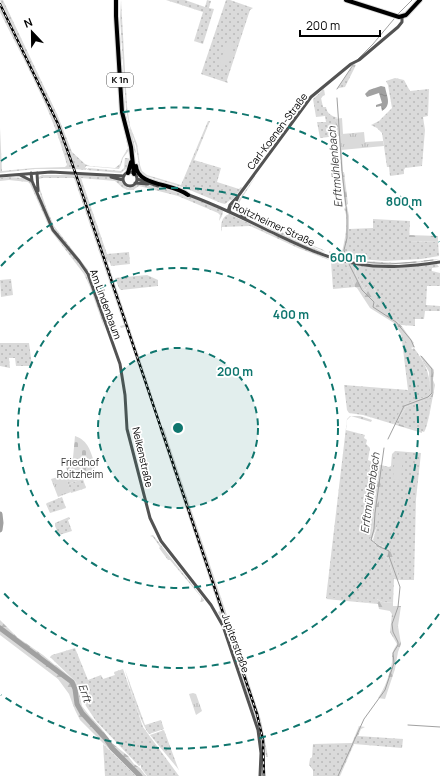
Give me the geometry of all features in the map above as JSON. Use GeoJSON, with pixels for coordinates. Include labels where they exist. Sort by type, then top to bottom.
{"type":"FeatureCollection","features":[{"type":"Feature","properties":{"kind":"main road","name":"K 1n"},"geometry":{"type":"LineString","coordinates":[[116,0],[121,106],[131,147],[134,174]]}},
{"type":"Feature","properties":{"kind":"main road"},"geometry":{"type":"LineString","coordinates":[[346,0],[402,17],[408,13],[420,0]]}},
{"type":"Feature","properties":{"kind":"main road","name":"K 1n"},"geometry":{"type":"LineString","coordinates":[[126,130],[129,133],[136,170],[140,176],[180,190],[188,195]]}},
{"type":"Feature","properties":{"kind":"main road","name":"K 1n"},"geometry":{"type":"LineString","coordinates":[[128,173],[132,160]]}},
{"type":"Feature","properties":{"kind":"street","name":"Carl-Koenen-Straße"},"geometry":{"type":"LineString","coordinates":[[228,211],[230,205],[309,100],[400,24],[402,17]]}},
{"type":"Feature","properties":{"kind":"street"},"geometry":{"type":"LineString","coordinates":[[0,176],[31,173],[70,173],[124,176],[128,173],[134,174],[136,183],[128,186],[123,180],[107,176]]}},
{"type":"Feature","properties":{"kind":"street","name":"Am Lindenbaum"},"geometry":{"type":"LineString","coordinates":[[31,173],[32,181],[54,230],[88,274],[118,359]]}},
{"type":"Feature","properties":{"kind":"street","name":"Am Lindenbaum"},"geometry":{"type":"LineString","coordinates":[[37,173],[36,180],[38,195]]}},
{"type":"Feature","properties":{"kind":"street"},"geometry":{"type":"LineString","coordinates":[[18,174],[32,181]]}},
{"type":"Feature","properties":{"kind":"street"},"geometry":{"type":"LineString","coordinates":[[123,180],[124,176]]}},
{"type":"Feature","properties":{"kind":"street","name":"Roitzheimer Straße"},"geometry":{"type":"LineString","coordinates":[[136,179],[188,195],[246,219],[312,251],[345,262],[373,266],[396,267],[440,262]]}},
{"type":"Feature","properties":{"kind":"street","name":"Roitzheimer Straße"},"geometry":{"type":"LineString","coordinates":[[136,183],[152,184]]}},
{"type":"Feature","properties":{"kind":"street","name":"Carl-Koenen-Straße"},"geometry":{"type":"LineString","coordinates":[[228,211],[231,210],[236,203],[239,195]]}},
{"type":"Feature","properties":{"kind":"street"},"geometry":{"type":"LineString","coordinates":[[236,203],[238,210],[246,219]]}},
{"type":"Feature","properties":{"kind":"street","name":"Nelkenstraße"},"geometry":{"type":"LineString","coordinates":[[118,359],[124,387],[127,429],[148,513],[156,533]]}},
{"type":"Feature","properties":{"kind":"street","name":"Jupiterstraße"},"geometry":{"type":"LineString","coordinates":[[156,533],[211,605],[223,626],[258,730],[262,756],[260,776]]}},
{"type":"Feature","properties":{"kind":"green space"},"geometry":{"type":"Polygon","coordinates":[[[0,0],[3,0],[57,114],[72,152],[85,164],[90,166],[115,168],[120,164],[122,158],[128,148],[119,106],[113,0],[115,0],[121,115],[130,149],[123,158],[119,169],[86,166],[86,170],[75,169],[59,125],[0,0]]]}},
{"type":"Feature","properties":{"kind":"green space"},"geometry":{"type":"Polygon","coordinates":[[[118,0],[125,109],[128,125],[132,134],[135,153],[127,129],[123,110],[118,0]]]}},
{"type":"Feature","properties":{"kind":"green space"},"geometry":{"type":"Polygon","coordinates":[[[121,0],[127,106],[130,126],[137,144],[142,171],[147,175],[181,185],[208,121],[210,121],[194,160],[221,168],[217,182],[239,189],[241,187],[242,188],[232,200],[225,204],[185,188],[146,176],[140,171],[136,146],[129,125],[126,109],[120,18],[121,0]]]}},
{"type":"Feature","properties":{"kind":"green space"},"geometry":{"type":"Polygon","coordinates":[[[166,0],[185,0],[205,7],[207,0],[211,1],[209,8],[214,9],[203,44],[194,41],[203,12],[166,0]]]}},
{"type":"Feature","properties":{"kind":"green space"},"geometry":{"type":"Polygon","coordinates":[[[226,0],[253,8],[250,10],[227,80],[228,83],[201,74],[226,0]]]}},
{"type":"Feature","properties":{"kind":"green space"},"geometry":{"type":"Polygon","coordinates":[[[0,6],[55,119],[73,169],[35,169],[0,173],[0,128],[2,171],[65,167],[67,165],[46,106],[0,12],[0,6]]]}},
{"type":"Feature","properties":{"kind":"green space"},"geometry":{"type":"Polygon","coordinates":[[[227,41],[235,43],[228,66],[220,63],[227,41]]]}},
{"type":"Feature","properties":{"kind":"green space"},"geometry":{"type":"Polygon","coordinates":[[[354,64],[356,65],[345,87],[337,89],[354,64]]]}},
{"type":"Feature","properties":{"kind":"green space"},"geometry":{"type":"Polygon","coordinates":[[[395,78],[404,80],[410,91],[429,89],[428,116],[423,117],[425,130],[422,166],[405,168],[404,174],[390,176],[389,167],[387,167],[382,133],[371,125],[379,121],[392,108],[386,81],[395,78]]]}},
{"type":"Feature","properties":{"kind":"green space"},"geometry":{"type":"Polygon","coordinates":[[[324,89],[325,95],[321,98],[323,107],[326,107],[329,113],[338,118],[335,119],[337,136],[320,138],[317,122],[326,122],[325,116],[316,117],[313,99],[324,89]]]}},
{"type":"Feature","properties":{"kind":"green space"},"geometry":{"type":"Polygon","coordinates":[[[342,118],[343,134],[341,136],[343,172],[348,204],[345,206],[339,136],[337,136],[335,119],[342,118]]]}},
{"type":"Feature","properties":{"kind":"green space"},"geometry":{"type":"Polygon","coordinates":[[[364,132],[365,142],[383,141],[384,146],[341,150],[342,134],[364,132]]]}},
{"type":"Feature","properties":{"kind":"green space"},"geometry":{"type":"Polygon","coordinates":[[[125,158],[131,160],[127,168],[121,173],[87,170],[88,168],[121,171],[124,168],[125,158]]]}},
{"type":"Feature","properties":{"kind":"green space"},"geometry":{"type":"Polygon","coordinates":[[[42,175],[75,175],[158,424],[125,327],[121,328],[120,326],[124,325],[74,178],[42,178],[39,179],[38,183],[54,226],[89,271],[93,279],[109,327],[97,292],[85,268],[60,237],[49,218],[37,183],[37,178],[42,175]]]}},
{"type":"Feature","properties":{"kind":"green space"},"geometry":{"type":"Polygon","coordinates":[[[76,175],[114,178],[129,188],[137,184],[159,187],[194,198],[223,211],[219,221],[220,215],[218,213],[178,196],[139,186],[133,190],[128,190],[123,188],[115,181],[81,178],[107,254],[129,252],[130,264],[111,266],[109,260],[108,263],[162,425],[76,175]]]}},
{"type":"Feature","properties":{"kind":"green space"},"geometry":{"type":"Polygon","coordinates":[[[256,176],[240,201],[240,204],[250,214],[245,211],[238,204],[238,201],[256,176]]]}},
{"type":"Feature","properties":{"kind":"green space"},"geometry":{"type":"Polygon","coordinates":[[[0,178],[24,178],[31,182],[52,229],[88,277],[105,330],[84,274],[51,231],[30,184],[28,182],[9,180],[0,181],[0,178]]]}},
{"type":"Feature","properties":{"kind":"green space"},"geometry":{"type":"Polygon","coordinates":[[[238,206],[254,219],[325,253],[309,248],[267,228],[245,215],[240,211],[238,206]]]}},
{"type":"Feature","properties":{"kind":"green space"},"geometry":{"type":"Polygon","coordinates":[[[347,206],[349,229],[373,228],[373,219],[410,221],[409,241],[438,242],[439,256],[421,259],[385,261],[359,259],[350,260],[329,253],[329,251],[341,256],[346,225],[346,213],[344,209],[347,206]]]}},
{"type":"Feature","properties":{"kind":"green space"},"geometry":{"type":"Polygon","coordinates":[[[229,214],[329,260],[298,248],[250,226],[222,227],[221,232],[221,224],[223,219],[229,214]]]}},
{"type":"Feature","properties":{"kind":"green space"},"geometry":{"type":"Polygon","coordinates":[[[409,235],[438,236],[438,242],[409,241],[409,235]]]}},
{"type":"Feature","properties":{"kind":"green space"},"geometry":{"type":"Polygon","coordinates":[[[439,259],[394,265],[351,261],[400,263],[439,259]]]}},
{"type":"Feature","properties":{"kind":"green space"},"geometry":{"type":"Polygon","coordinates":[[[335,260],[346,263],[355,287],[333,289],[331,262],[335,260]]]}},
{"type":"Feature","properties":{"kind":"green space"},"geometry":{"type":"Polygon","coordinates":[[[346,264],[355,265],[356,275],[365,290],[369,285],[373,286],[376,293],[374,300],[400,324],[414,343],[413,344],[415,347],[410,348],[394,323],[370,308],[355,287],[346,264]]]}},
{"type":"Feature","properties":{"kind":"green space"},"geometry":{"type":"Polygon","coordinates":[[[437,264],[439,267],[432,268],[432,271],[440,273],[440,286],[427,286],[426,305],[440,306],[440,311],[425,311],[424,319],[415,319],[415,326],[401,325],[376,304],[373,300],[376,293],[374,288],[367,287],[365,290],[356,275],[355,265],[391,268],[437,264]]]}},
{"type":"Feature","properties":{"kind":"green space"},"geometry":{"type":"Polygon","coordinates":[[[147,275],[158,280],[158,286],[121,290],[115,278],[147,275]]]}},
{"type":"Feature","properties":{"kind":"green space"},"geometry":{"type":"Polygon","coordinates":[[[11,279],[13,295],[1,297],[0,280],[11,279]]]}},
{"type":"Feature","properties":{"kind":"green space"},"geometry":{"type":"Polygon","coordinates":[[[401,333],[412,349],[414,348],[424,364],[429,380],[430,394],[404,405],[393,424],[363,415],[349,413],[347,410],[344,385],[408,390],[401,333]]]}},
{"type":"Feature","properties":{"kind":"green space"},"geometry":{"type":"Polygon","coordinates":[[[0,343],[29,343],[32,366],[16,366],[15,358],[9,358],[10,368],[0,366],[0,343]]]}},
{"type":"Feature","properties":{"kind":"green space"},"geometry":{"type":"Polygon","coordinates":[[[420,356],[422,356],[434,370],[433,380],[435,385],[428,422],[431,398],[406,407],[396,423],[422,431],[422,433],[393,424],[403,405],[425,397],[425,395],[430,393],[429,372],[420,356]]]}},
{"type":"Feature","properties":{"kind":"green space"},"geometry":{"type":"Polygon","coordinates":[[[432,398],[428,421],[424,432],[396,423],[406,407],[432,398]]]}},
{"type":"Feature","properties":{"kind":"green space"},"geometry":{"type":"Polygon","coordinates":[[[350,416],[347,420],[346,430],[365,435],[364,438],[367,440],[366,444],[370,448],[368,460],[389,467],[391,466],[392,454],[395,451],[421,453],[416,499],[414,580],[400,580],[389,548],[374,542],[373,540],[377,526],[378,469],[372,536],[370,539],[388,559],[394,579],[393,603],[382,602],[377,599],[373,603],[326,598],[347,419],[350,416]]]}},
{"type":"Feature","properties":{"kind":"green space"},"geometry":{"type":"Polygon","coordinates":[[[351,416],[360,416],[372,420],[371,422],[351,416]]]}},
{"type":"Feature","properties":{"kind":"green space"},"geometry":{"type":"Polygon","coordinates":[[[160,427],[229,634],[227,633],[218,612],[220,611],[159,428],[160,427]]]}},
{"type":"Feature","properties":{"kind":"green space"},"geometry":{"type":"Polygon","coordinates":[[[161,427],[164,428],[232,630],[231,633],[161,427]]]}},
{"type":"Feature","properties":{"kind":"green space","name":"Friedhof Roitzheim"},"geometry":{"type":"Polygon","coordinates":[[[75,436],[80,438],[88,447],[96,465],[94,466],[96,473],[98,472],[99,474],[68,484],[65,475],[68,474],[64,458],[73,458],[75,436]]]}},
{"type":"Feature","properties":{"kind":"green space"},"geometry":{"type":"Polygon","coordinates":[[[395,455],[403,455],[401,480],[393,479],[395,455]]]}},
{"type":"Feature","properties":{"kind":"green space"},"geometry":{"type":"Polygon","coordinates":[[[378,469],[382,469],[377,526],[372,539],[378,545],[390,549],[400,580],[394,579],[388,559],[370,539],[372,535],[378,469]]]}},
{"type":"Feature","properties":{"kind":"green space"},"geometry":{"type":"Polygon","coordinates":[[[65,475],[71,492],[58,497],[51,479],[65,475]]]}},
{"type":"Feature","properties":{"kind":"green space"},"geometry":{"type":"Polygon","coordinates":[[[83,479],[86,488],[71,493],[68,484],[83,479]]]}},
{"type":"Feature","properties":{"kind":"green space"},"geometry":{"type":"Polygon","coordinates":[[[62,497],[66,508],[50,513],[46,504],[62,497]]]}},
{"type":"Feature","properties":{"kind":"green space"},"geometry":{"type":"Polygon","coordinates":[[[69,517],[70,519],[68,520],[72,531],[59,535],[55,523],[69,517]]]}},
{"type":"Feature","properties":{"kind":"green space"},"geometry":{"type":"Polygon","coordinates":[[[153,535],[204,600],[204,601],[200,602],[201,597],[170,560],[168,560],[153,537],[150,536],[153,535]]]}},
{"type":"Feature","properties":{"kind":"green space"},"geometry":{"type":"Polygon","coordinates":[[[328,597],[373,603],[375,598],[382,602],[393,603],[393,606],[401,606],[398,626],[401,644],[395,669],[385,699],[378,698],[389,676],[394,649],[397,644],[390,632],[392,614],[390,611],[379,609],[378,604],[326,599],[328,597]]]}},
{"type":"Feature","properties":{"kind":"green space"},"geometry":{"type":"Polygon","coordinates":[[[0,620],[17,637],[43,655],[75,681],[82,706],[112,743],[128,756],[146,776],[136,776],[80,720],[69,694],[58,679],[0,635],[0,620]]]}},
{"type":"Feature","properties":{"kind":"green space"},"geometry":{"type":"Polygon","coordinates":[[[231,635],[234,636],[261,720],[268,757],[266,757],[260,720],[231,635]]]}},
{"type":"Feature","properties":{"kind":"green space"},"geometry":{"type":"Polygon","coordinates":[[[230,636],[253,704],[258,722],[262,747],[258,725],[229,637],[230,636]]]}},
{"type":"Feature","properties":{"kind":"green space"},"geometry":{"type":"Polygon","coordinates":[[[75,648],[88,680],[101,675],[103,679],[115,675],[114,672],[123,669],[143,727],[179,776],[147,776],[141,768],[141,765],[139,766],[96,721],[86,706],[76,682],[50,657],[52,655],[75,648]]]}},
{"type":"Feature","properties":{"kind":"green space"},"geometry":{"type":"Polygon","coordinates":[[[125,670],[145,725],[161,720],[164,729],[149,734],[145,728],[138,712],[125,670]]]}},
{"type":"Feature","properties":{"kind":"green space"},"geometry":{"type":"Polygon","coordinates":[[[189,694],[196,694],[202,711],[196,715],[189,694]]]}},
{"type":"Feature","properties":{"kind":"green space"},"geometry":{"type":"Polygon","coordinates":[[[359,726],[365,727],[361,729],[358,736],[403,739],[402,748],[354,744],[340,776],[313,776],[313,770],[309,765],[312,757],[313,744],[352,743],[359,726]]]}},
{"type":"Feature","properties":{"kind":"green space"},"geometry":{"type":"Polygon","coordinates":[[[164,730],[178,768],[179,770],[150,735],[164,730]]]}},
{"type":"Feature","properties":{"kind":"green space"},"geometry":{"type":"Polygon","coordinates":[[[103,744],[136,776],[105,776],[103,744]]]}},
{"type":"Feature","properties":{"kind":"water"},"geometry":{"type":"Polygon","coordinates":[[[381,86],[385,87],[388,100],[387,106],[382,111],[381,106],[376,107],[376,105],[382,103],[379,93],[367,97],[365,94],[369,90],[381,86]]]}},
{"type":"Feature","properties":{"kind":"waterway","name":"Erftmühlenbach"},"geometry":{"type":"LineString","coordinates":[[398,14],[412,0]]}},
{"type":"Feature","properties":{"kind":"waterway","name":"Erftmühlenbach"},"geometry":{"type":"LineString","coordinates":[[356,61],[373,44],[394,19]]}},
{"type":"Feature","properties":{"kind":"waterway","name":"Erftmühlenbach"},"geometry":{"type":"LineString","coordinates":[[337,89],[353,65]]}},
{"type":"Feature","properties":{"kind":"waterway","name":"Erftmühlenbach"},"geometry":{"type":"LineString","coordinates":[[337,98],[342,171],[347,215],[347,238],[344,250],[346,259]]}},
{"type":"Feature","properties":{"kind":"waterway"},"geometry":{"type":"LineString","coordinates":[[424,261],[433,260]]}},
{"type":"Feature","properties":{"kind":"waterway"},"geometry":{"type":"LineString","coordinates":[[364,262],[389,264],[416,262]]}},
{"type":"Feature","properties":{"kind":"waterway","name":"Erftmühlenbach"},"geometry":{"type":"LineString","coordinates":[[349,264],[362,290],[374,302],[373,307],[396,322],[411,340],[414,347]]}},
{"type":"Feature","properties":{"kind":"waterway","name":"Erftmühlenbach"},"geometry":{"type":"LineString","coordinates":[[388,439],[404,406],[428,397],[432,393],[432,369],[421,356]]}},
{"type":"Feature","properties":{"kind":"waterway","name":"Erftmühlenbach"},"geometry":{"type":"LineString","coordinates":[[338,776],[364,719],[385,690],[394,663],[393,653],[398,645],[393,632],[392,624],[398,607],[400,587],[389,556],[389,551],[380,547],[371,540],[374,529],[384,448]]}},
{"type":"Feature","properties":{"kind":"waterway","name":"Erft"},"geometry":{"type":"LineString","coordinates":[[0,514],[0,530]]}},
{"type":"Feature","properties":{"kind":"waterway","name":"Erft"},"geometry":{"type":"LineString","coordinates":[[0,628],[72,682],[75,689],[77,704],[82,713],[106,739],[112,748],[140,776]]}},
{"type":"Feature","properties":{"kind":"waterway"},"geometry":{"type":"LineString","coordinates":[[408,725],[440,727]]}},
{"type":"Feature","properties":{"kind":"railway"},"geometry":{"type":"LineString","coordinates":[[0,4],[58,124],[74,169],[257,714],[263,740],[264,776]]}}]}
